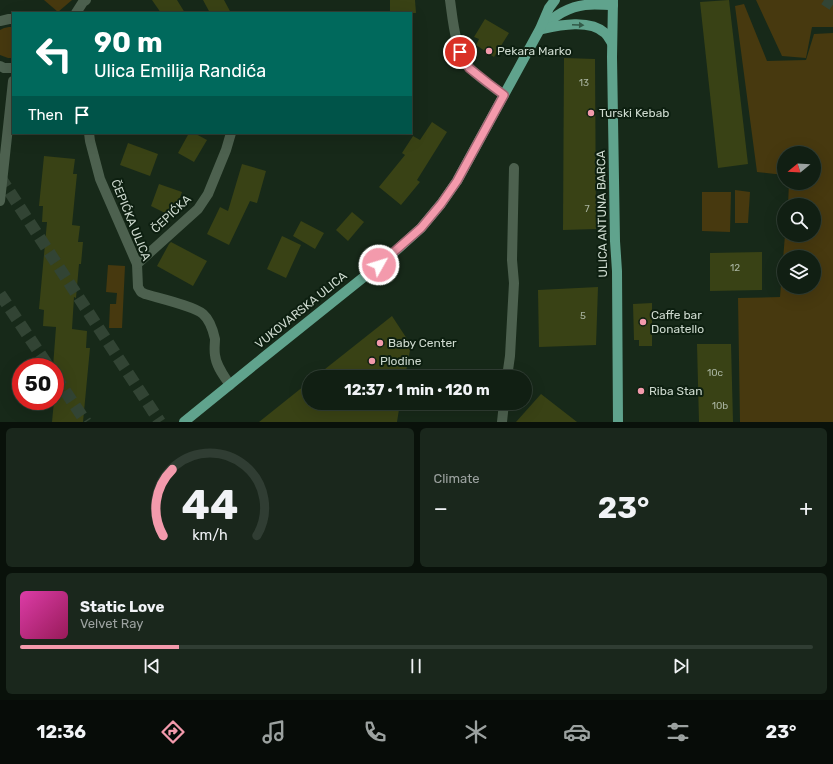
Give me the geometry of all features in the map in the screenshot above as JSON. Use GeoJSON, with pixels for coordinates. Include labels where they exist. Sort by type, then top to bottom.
{"type":"FeatureCollection","features":[{"type":"Feature","properties":{"kind":"main road","name":"VUKOVARSKA ULICA"},"geometry":{"type":"LineString","coordinates":[[184,422],[390,256],[421,228],[441,204],[457,181],[540,29],[549,8],[555,0]]}},
{"type":"Feature","properties":{"kind":"main road","name":"VUKOVARSKA ULICA"},"geometry":{"type":"LineString","coordinates":[[540,29],[570,8],[611,2]]}},
{"type":"Feature","properties":{"kind":"main road","name":"ULICA ANTUNA BARCA"},"geometry":{"type":"LineString","coordinates":[[611,2],[615,241],[617,271],[618,422]]}},
{"type":"Feature","properties":{"kind":"main road"},"geometry":{"type":"LineString","coordinates":[[540,29],[567,25],[595,27],[606,33],[612,44]]}},
{"type":"Feature","properties":{"kind":"street"},"geometry":{"type":"LineString","coordinates":[[450,0],[460,52],[469,68],[504,95]]}},
{"type":"Feature","properties":{"kind":"street"},"geometry":{"type":"LineString","coordinates":[[77,12],[85,1]]}},
{"type":"Feature","properties":{"kind":"street"},"geometry":{"type":"LineString","coordinates":[[0,21],[12,19]]}},
{"type":"Feature","properties":{"kind":"street"},"geometry":{"type":"LineString","coordinates":[[0,66],[4,68],[12,68]]}},
{"type":"Feature","properties":{"kind":"street"},"geometry":{"type":"LineString","coordinates":[[0,201],[12,90]]}},
{"type":"Feature","properties":{"kind":"street","name":"ČEPIĆKA ULICA"},"geometry":{"type":"LineString","coordinates":[[89,134],[100,179],[136,264],[138,287],[140,292],[195,309],[206,317],[213,330],[215,355],[220,370],[230,385]]}},
{"type":"Feature","properties":{"kind":"street","name":"ČEPIĆKA"},"geometry":{"type":"LineString","coordinates":[[136,264],[198,209],[208,194],[226,150],[231,134]]}},
{"type":"Feature","properties":{"kind":"street"},"geometry":{"type":"LineString","coordinates":[[508,370],[514,283],[512,260],[514,168]]}},
{"type":"Feature","properties":{"kind":"street"},"geometry":{"type":"LineString","coordinates":[[502,422],[503,410]]}},
{"type":"Feature","properties":{"kind":"shaded area"},"geometry":{"type":"Polygon","coordinates":[[[44,0],[72,0],[58,12],[44,0]]]}},
{"type":"Feature","properties":{"kind":"shaded area"},"geometry":{"type":"Polygon","coordinates":[[[756,0],[833,0],[833,27],[812,27],[806,58],[782,56],[756,0]]]}},
{"type":"Feature","properties":{"kind":"shaded area"},"geometry":{"type":"Polygon","coordinates":[[[744,4],[767,61],[806,60],[814,34],[833,33],[833,422],[740,422],[738,298],[780,297],[780,294],[821,294],[821,250],[784,250],[784,242],[821,242],[821,198],[788,198],[789,190],[821,190],[821,146],[777,146],[777,174],[757,172],[735,6],[744,4]]]}},
{"type":"Feature","properties":{"kind":"shaded area"},"geometry":{"type":"Polygon","coordinates":[[[12,27],[12,58],[0,55],[0,30],[12,27]]]}},
{"type":"Feature","properties":{"kind":"shaded area"},"geometry":{"type":"Polygon","coordinates":[[[735,190],[750,192],[748,223],[735,223],[735,190]]]}},
{"type":"Feature","properties":{"kind":"shaded area"},"geometry":{"type":"Polygon","coordinates":[[[702,192],[731,192],[730,232],[702,231],[702,192]]]}},
{"type":"Feature","properties":{"kind":"shaded area"},"geometry":{"type":"Polygon","coordinates":[[[108,265],[125,266],[122,328],[109,328],[110,304],[116,304],[117,293],[106,292],[108,265]]]}},
{"type":"Feature","properties":{"kind":"building"},"geometry":{"type":"Polygon","coordinates":[[[152,0],[177,0],[184,12],[160,12],[152,0]]]}},
{"type":"Feature","properties":{"kind":"building"},"geometry":{"type":"Polygon","coordinates":[[[203,0],[224,0],[230,12],[209,12],[203,0]]]}},
{"type":"Feature","properties":{"kind":"building"},"geometry":{"type":"Polygon","coordinates":[[[390,0],[415,0],[416,13],[390,12],[390,0]]]}},
{"type":"Feature","properties":{"kind":"building"},"geometry":{"type":"Polygon","coordinates":[[[729,0],[748,164],[718,168],[700,2],[729,0]]]}},
{"type":"Feature","properties":{"kind":"building"},"geometry":{"type":"Polygon","coordinates":[[[485,19],[509,33],[494,57],[476,45],[479,39],[474,37],[485,19]]]}},
{"type":"Feature","properties":{"kind":"building"},"geometry":{"type":"Polygon","coordinates":[[[564,58],[595,59],[596,229],[563,230],[564,58]]]}},
{"type":"Feature","properties":{"kind":"building"},"geometry":{"type":"Polygon","coordinates":[[[432,122],[447,132],[417,180],[420,182],[401,205],[379,187],[405,155],[402,153],[413,136],[420,140],[432,122]]]}},
{"type":"Feature","properties":{"kind":"building"},"geometry":{"type":"Polygon","coordinates":[[[188,134],[196,134],[207,140],[194,162],[178,153],[188,134]]]}},
{"type":"Feature","properties":{"kind":"building"},"geometry":{"type":"Polygon","coordinates":[[[128,143],[158,154],[150,176],[120,165],[128,143]]]}},
{"type":"Feature","properties":{"kind":"building"},"geometry":{"type":"Polygon","coordinates":[[[44,156],[75,159],[73,174],[77,174],[72,225],[80,226],[78,242],[83,242],[81,264],[79,264],[76,298],[74,297],[72,329],[87,331],[86,348],[90,348],[83,422],[52,422],[53,410],[64,410],[64,358],[54,358],[56,327],[43,326],[44,310],[39,309],[47,222],[42,222],[43,206],[39,206],[44,156]]]}},
{"type":"Feature","properties":{"kind":"building"},"geometry":{"type":"Polygon","coordinates":[[[242,164],[266,171],[257,203],[250,201],[229,245],[207,234],[220,207],[228,211],[242,164]]]}},
{"type":"Feature","properties":{"kind":"building"},"geometry":{"type":"Polygon","coordinates":[[[159,184],[182,192],[173,217],[151,206],[159,184]]]}},
{"type":"Feature","properties":{"kind":"building"},"geometry":{"type":"Polygon","coordinates":[[[352,212],[364,222],[348,241],[336,230],[352,212]]]}},
{"type":"Feature","properties":{"kind":"building"},"geometry":{"type":"Polygon","coordinates":[[[301,221],[324,233],[315,249],[293,236],[301,221]]]}},
{"type":"Feature","properties":{"kind":"building"},"geometry":{"type":"Polygon","coordinates":[[[282,236],[301,245],[286,278],[267,269],[282,236]]]}},
{"type":"Feature","properties":{"kind":"building"},"geometry":{"type":"Polygon","coordinates":[[[171,242],[207,261],[193,286],[157,266],[171,242]]]}},
{"type":"Feature","properties":{"kind":"building"},"geometry":{"type":"Polygon","coordinates":[[[762,252],[762,290],[710,291],[710,253],[762,252]]]}},
{"type":"Feature","properties":{"kind":"building"},"geometry":{"type":"Polygon","coordinates":[[[598,287],[596,345],[539,347],[538,290],[598,287]]]}},
{"type":"Feature","properties":{"kind":"building","name":"Caffe bar Donatello"},"geometry":{"type":"Polygon","coordinates":[[[652,303],[652,346],[639,346],[639,340],[634,340],[633,304],[652,303]]]}},
{"type":"Feature","properties":{"kind":"building","name":"Plodine"},"geometry":{"type":"Polygon","coordinates":[[[392,316],[411,345],[406,370],[324,370],[392,316]]]}},
{"type":"Feature","properties":{"kind":"building"},"geometry":{"type":"Polygon","coordinates":[[[697,344],[731,344],[733,422],[699,422],[697,344]]]}},
{"type":"Feature","properties":{"kind":"building","name":"Plodine"},"geometry":{"type":"Polygon","coordinates":[[[302,388],[302,410],[399,410],[397,422],[259,422],[302,388]]]}},
{"type":"Feature","properties":{"kind":"building"},"geometry":{"type":"Polygon","coordinates":[[[541,394],[577,422],[516,422],[527,410],[532,410],[532,404],[541,394]]]}},
{"type":"Feature","properties":{"kind":"tunnel"},"geometry":{"type":"LineString","coordinates":[[824,0],[833,6]]}},
{"type":"Feature","properties":{"kind":"tunnel"},"geometry":{"type":"LineString","coordinates":[[0,177],[160,422]]}},
{"type":"Feature","properties":{"kind":"tunnel"},"geometry":{"type":"LineString","coordinates":[[0,294],[43,358]]}},
{"type":"Feature","properties":{"kind":"tunnel"},"geometry":{"type":"LineString","coordinates":[[64,389],[86,422]]}},
{"type":"Feature","properties":{"kind":"place","name":"Pekara Marko"},"geometry":{"type":"Point","coordinates":[489,51]}},
{"type":"Feature","properties":{"kind":"place","name":"Turski Kebab"},"geometry":{"type":"Point","coordinates":[591,113]}},
{"type":"Feature","properties":{"kind":"place","name":"Caffe bar Donatello"},"geometry":{"type":"Point","coordinates":[643,322]}},
{"type":"Feature","properties":{"kind":"place","name":"Baby Center"},"geometry":{"type":"Point","coordinates":[380,343]}},
{"type":"Feature","properties":{"kind":"place","name":"Plodine"},"geometry":{"type":"Point","coordinates":[372,361]}},
{"type":"Feature","properties":{"kind":"place","name":"Riba Stan"},"geometry":{"type":"Point","coordinates":[641,391]}},
{"type":"Feature","properties":{"kind":"route"},"geometry":{"type":"LineString","coordinates":[[379,265],[421,228],[441,204],[457,181],[504,95],[469,68],[460,52]]}}]}
